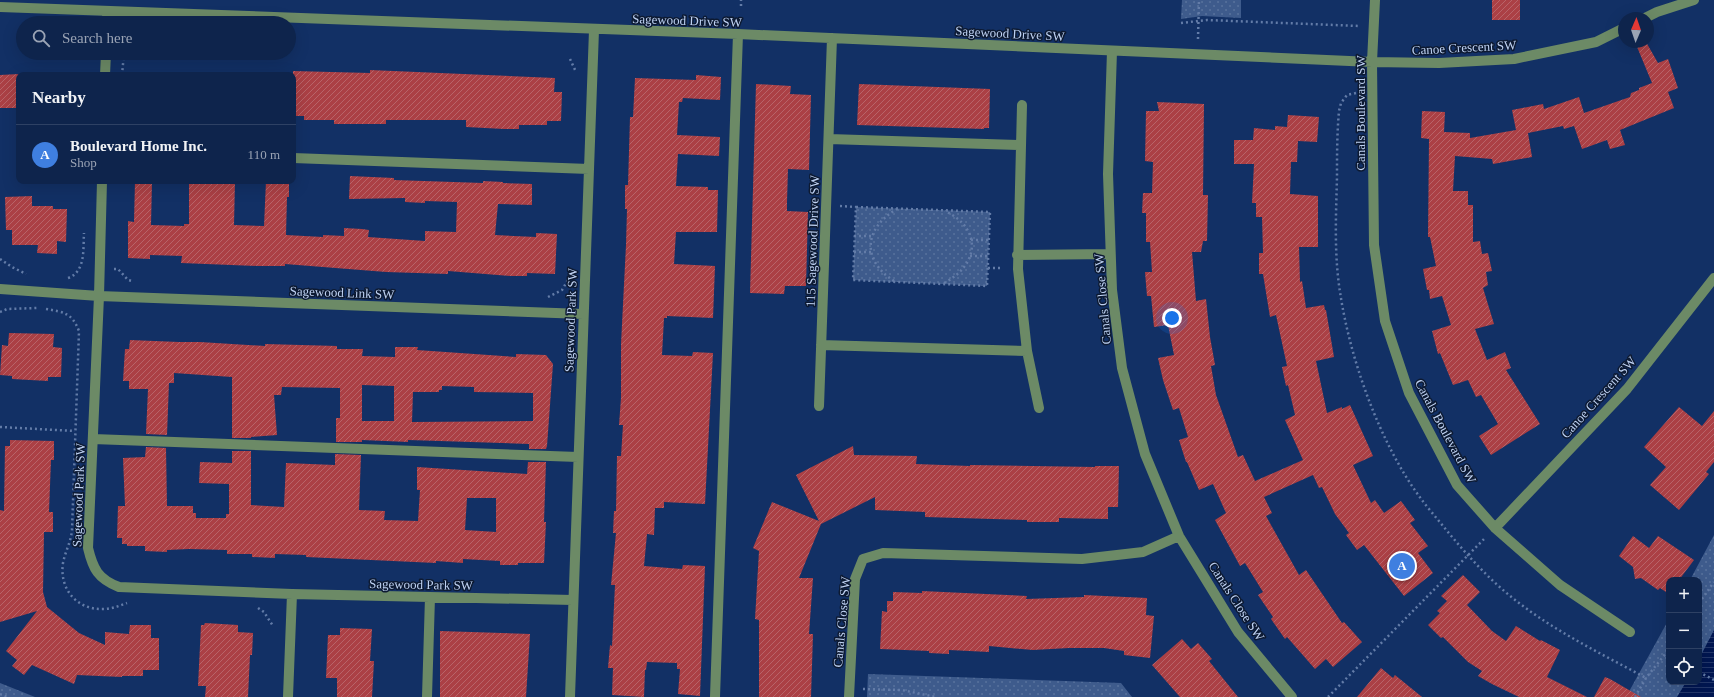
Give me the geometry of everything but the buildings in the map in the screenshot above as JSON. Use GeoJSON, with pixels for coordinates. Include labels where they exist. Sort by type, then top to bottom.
{"type":"FeatureCollection","features":[{"type":"Feature","properties":{"kind":"street","name":"Canals Boulevard SW"},"geometry":{"type":"LineString","coordinates":[[1375,0],[1372,62],[1374,245],[1385,321],[1409,394],[1457,485],[1495,528],[1560,585],[1630,632]]}},
{"type":"Feature","properties":{"kind":"street"},"geometry":{"type":"LineString","coordinates":[[1654,14],[1694,0]]}},
{"type":"Feature","properties":{"kind":"street","name":"Sagewood Drive SW"},"geometry":{"type":"LineString","coordinates":[[0,7],[215,16]]}},
{"type":"Feature","properties":{"kind":"street"},"geometry":{"type":"LineString","coordinates":[[107,12],[107,16]]}},
{"type":"Feature","properties":{"kind":"street","name":"Sagewood Drive SW"},"geometry":{"type":"LineString","coordinates":[[296,19],[738,34],[1372,62]]}},
{"type":"Feature","properties":{"kind":"street","name":"Sagewood Park SW"},"geometry":{"type":"LineString","coordinates":[[102,184],[99,296],[88,548],[96,572],[107,582],[118,587],[292,594],[573,600],[594,30]]}},
{"type":"Feature","properties":{"kind":"street","name":"Canoe Crescent SW"},"geometry":{"type":"LineString","coordinates":[[1372,62],[1439,63],[1514,59],[1596,42],[1618,31]]}},
{"type":"Feature","properties":{"kind":"street"},"geometry":{"type":"LineString","coordinates":[[715,697],[738,34]]}},
{"type":"Feature","properties":{"kind":"street","name":"115 Sagewood Drive SW"},"geometry":{"type":"LineString","coordinates":[[819,406],[832,38]]}},
{"type":"Feature","properties":{"kind":"street","name":"Canals Close SW"},"geometry":{"type":"LineString","coordinates":[[1112,51],[1108,174],[1112,290],[1122,368],[1145,454],[1179,536],[1238,632],[1292,697]]}},
{"type":"Feature","properties":{"kind":"street"},"geometry":{"type":"LineString","coordinates":[[105,72],[106,60]]}},
{"type":"Feature","properties":{"kind":"street"},"geometry":{"type":"LineString","coordinates":[[1022,105],[1017,255],[1027,350],[1039,408]]}},
{"type":"Feature","properties":{"kind":"street"},"geometry":{"type":"LineString","coordinates":[[829,139],[1021,145]]}},
{"type":"Feature","properties":{"kind":"street"},"geometry":{"type":"LineString","coordinates":[[296,158],[589,169]]}},
{"type":"Feature","properties":{"kind":"street"},"geometry":{"type":"LineString","coordinates":[[1017,255],[1110,254]]}},
{"type":"Feature","properties":{"kind":"street","name":"Canoe Crescent SW"},"geometry":{"type":"LineString","coordinates":[[1495,528],[1626,389],[1714,278]]}},
{"type":"Feature","properties":{"kind":"street","name":"Sagewood Link SW"},"geometry":{"type":"LineString","coordinates":[[0,289],[99,296],[583,314]]}},
{"type":"Feature","properties":{"kind":"street"},"geometry":{"type":"LineString","coordinates":[[821,345],[1027,350]]}},
{"type":"Feature","properties":{"kind":"street"},"geometry":{"type":"LineString","coordinates":[[93,435],[578,457]]}},
{"type":"Feature","properties":{"kind":"street","name":"Canals Close SW"},"geometry":{"type":"LineString","coordinates":[[848,693],[855,579],[863,559],[883,553],[1082,559],[1143,552],[1179,536]]}},
{"type":"Feature","properties":{"kind":"street"},"geometry":{"type":"LineString","coordinates":[[288,697],[292,594]]}},
{"type":"Feature","properties":{"kind":"street"},"geometry":{"type":"LineString","coordinates":[[426,697],[430,597]]}},
{"type":"Feature","properties":{"kind":"street"},"geometry":{"type":"LineString","coordinates":[[570,697],[573,600]]}},
{"type":"Feature","properties":{"kind":"path"},"geometry":{"type":"LineString","coordinates":[[741,0],[741,6]]}},
{"type":"Feature","properties":{"kind":"path"},"geometry":{"type":"LineString","coordinates":[[1198,0],[1198,55]]}},
{"type":"Feature","properties":{"kind":"path"},"geometry":{"type":"LineString","coordinates":[[1181,23],[1198,20],[1374,27]]}},
{"type":"Feature","properties":{"kind":"path"},"geometry":{"type":"LineString","coordinates":[[570,59],[577,76]]}},
{"type":"Feature","properties":{"kind":"path"},"geometry":{"type":"LineString","coordinates":[[122,72],[123,60]]}},
{"type":"Feature","properties":{"kind":"path"},"geometry":{"type":"LineString","coordinates":[[856,207],[898,208],[990,212],[987,286],[853,280],[856,207]]}},
{"type":"Feature","properties":{"kind":"path"},"geometry":{"type":"LineString","coordinates":[[894,282],[881,271],[875,263],[871,252],[872,236],[875,228],[880,221],[898,208]]}},
{"type":"Feature","properties":{"kind":"path"},"geometry":{"type":"LineString","coordinates":[[943,283],[961,272],[966,266],[970,256],[972,240],[962,222],[955,215],[944,210]]}},
{"type":"Feature","properties":{"kind":"path"},"geometry":{"type":"LineString","coordinates":[[64,279],[71,277],[76,273],[83,260],[84,229]]}},
{"type":"Feature","properties":{"kind":"path"},"geometry":{"type":"LineString","coordinates":[[854,236],[872,236]]}},
{"type":"Feature","properties":{"kind":"path"},"geometry":{"type":"LineString","coordinates":[[972,240],[989,240]]}},
{"type":"Feature","properties":{"kind":"path"},"geometry":{"type":"LineString","coordinates":[[854,252],[871,252]]}},
{"type":"Feature","properties":{"kind":"path"},"geometry":{"type":"LineString","coordinates":[[970,256],[988,256]]}},
{"type":"Feature","properties":{"kind":"path"},"geometry":{"type":"LineString","coordinates":[[0,258],[20,272],[33,276]]}},
{"type":"Feature","properties":{"kind":"path"},"geometry":{"type":"LineString","coordinates":[[79,268],[118,269],[128,280],[135,282]]}},
{"type":"Feature","properties":{"kind":"path"},"geometry":{"type":"LineString","coordinates":[[542,297],[554,295],[562,290],[570,277],[570,272]]}},
{"type":"Feature","properties":{"kind":"path"},"geometry":{"type":"LineString","coordinates":[[0,427],[93,435]]}},
{"type":"Feature","properties":{"kind":"path"},"geometry":{"type":"LineString","coordinates":[[1328,697],[1495,528]]}},
{"type":"Feature","properties":{"kind":"path"},"geometry":{"type":"LineString","coordinates":[[1702,599],[1714,582]]}},
{"type":"Feature","properties":{"kind":"path"},"geometry":{"type":"LineString","coordinates":[[1635,697],[1646,678],[1666,656]]}},
{"type":"Feature","properties":{"kind":"path"},"geometry":{"type":"LineString","coordinates":[[1702,674],[1714,680]]}},
{"type":"Feature","properties":{"kind":"path"},"geometry":{"type":"LineString","coordinates":[[848,693],[902,690],[936,697]]}},
{"type":"Feature","properties":{"kind":"path"},"geometry":{"type":"LineString","coordinates":[[0,694],[7,697]]}},
{"type":"Feature","properties":{"kind":"shaded area"},"geometry":{"type":"Polygon","coordinates":[[[1182,0],[1241,0],[1241,18],[1202,16],[1181,19],[1182,0]]]}},
{"type":"Feature","properties":{"kind":"shaded area"},"geometry":{"type":"Polygon","coordinates":[[[856,207],[990,212],[987,286],[853,280],[856,207]]]}},
{"type":"Feature","properties":{"kind":"shaded area"},"geometry":{"type":"Polygon","coordinates":[[[1714,535],[1714,697],[1626,697],[1666,624],[1666,685],[1702,685],[1702,577],[1692,577],[1714,535]]]}},
{"type":"Feature","properties":{"kind":"shaded area"},"geometry":{"type":"Polygon","coordinates":[[[1714,630],[1714,697],[1677,697],[1684,685],[1702,685],[1702,653],[1714,630]]]}},
{"type":"Feature","properties":{"kind":"shaded area"},"geometry":{"type":"Polygon","coordinates":[[[868,674],[1121,683],[1132,697],[867,697],[868,674]]]}},
{"type":"Feature","properties":{"kind":"shaded area"},"geometry":{"type":"Polygon","coordinates":[[[0,683],[35,697],[0,697],[0,683]]]}},
{"type":"Feature","properties":{"kind":"place","name":"Boulevard Home Inc."},"geometry":{"type":"Point","coordinates":[1402,566]}}]}
